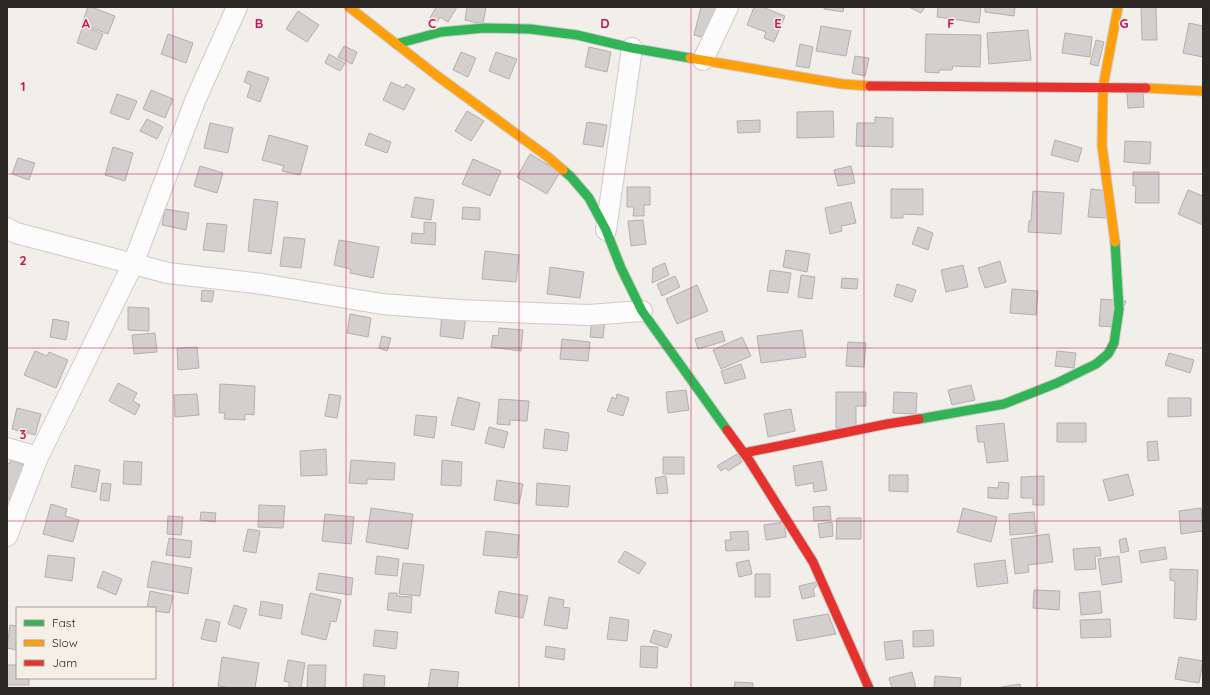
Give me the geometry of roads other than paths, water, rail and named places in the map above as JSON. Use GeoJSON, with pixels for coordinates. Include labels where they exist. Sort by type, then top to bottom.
{"type":"FeatureCollection","features":[{"type":"Feature","properties":{"kind":"street"},"geometry":{"type":"LineString","coordinates":[[7,536],[38,456],[132,264],[195,101],[236,7]]}},
{"type":"Feature","properties":{"kind":"street"},"geometry":{"type":"LineString","coordinates":[[349,7],[436,75],[548,157],[571,177],[589,198],[606,230],[642,311],[744,453],[813,562],[869,688]]}},
{"type":"Feature","properties":{"kind":"street"},"geometry":{"type":"LineString","coordinates":[[703,60],[728,7]]}},
{"type":"Feature","properties":{"kind":"street"},"geometry":{"type":"LineString","coordinates":[[744,453],[886,424],[964,412],[1004,404],[1050,386],[1096,364],[1108,354],[1114,343],[1119,309],[1114,230],[1102,146],[1103,87],[1118,7]]}},
{"type":"Feature","properties":{"kind":"street"},"geometry":{"type":"LineString","coordinates":[[396,44],[441,32],[484,28],[530,29],[577,36],[632,48],[849,84],[878,86],[1165,88],[1203,91]]}},
{"type":"Feature","properties":{"kind":"street"},"geometry":{"type":"LineString","coordinates":[[606,230],[632,48]]}},
{"type":"Feature","properties":{"kind":"street"},"geometry":{"type":"LineString","coordinates":[[7,228],[16,233],[168,273],[262,284],[382,304],[540,314],[590,315],[642,311]]}},
{"type":"Feature","properties":{"kind":"street"},"geometry":{"type":"LineString","coordinates":[[7,448],[38,456]]}}]}
